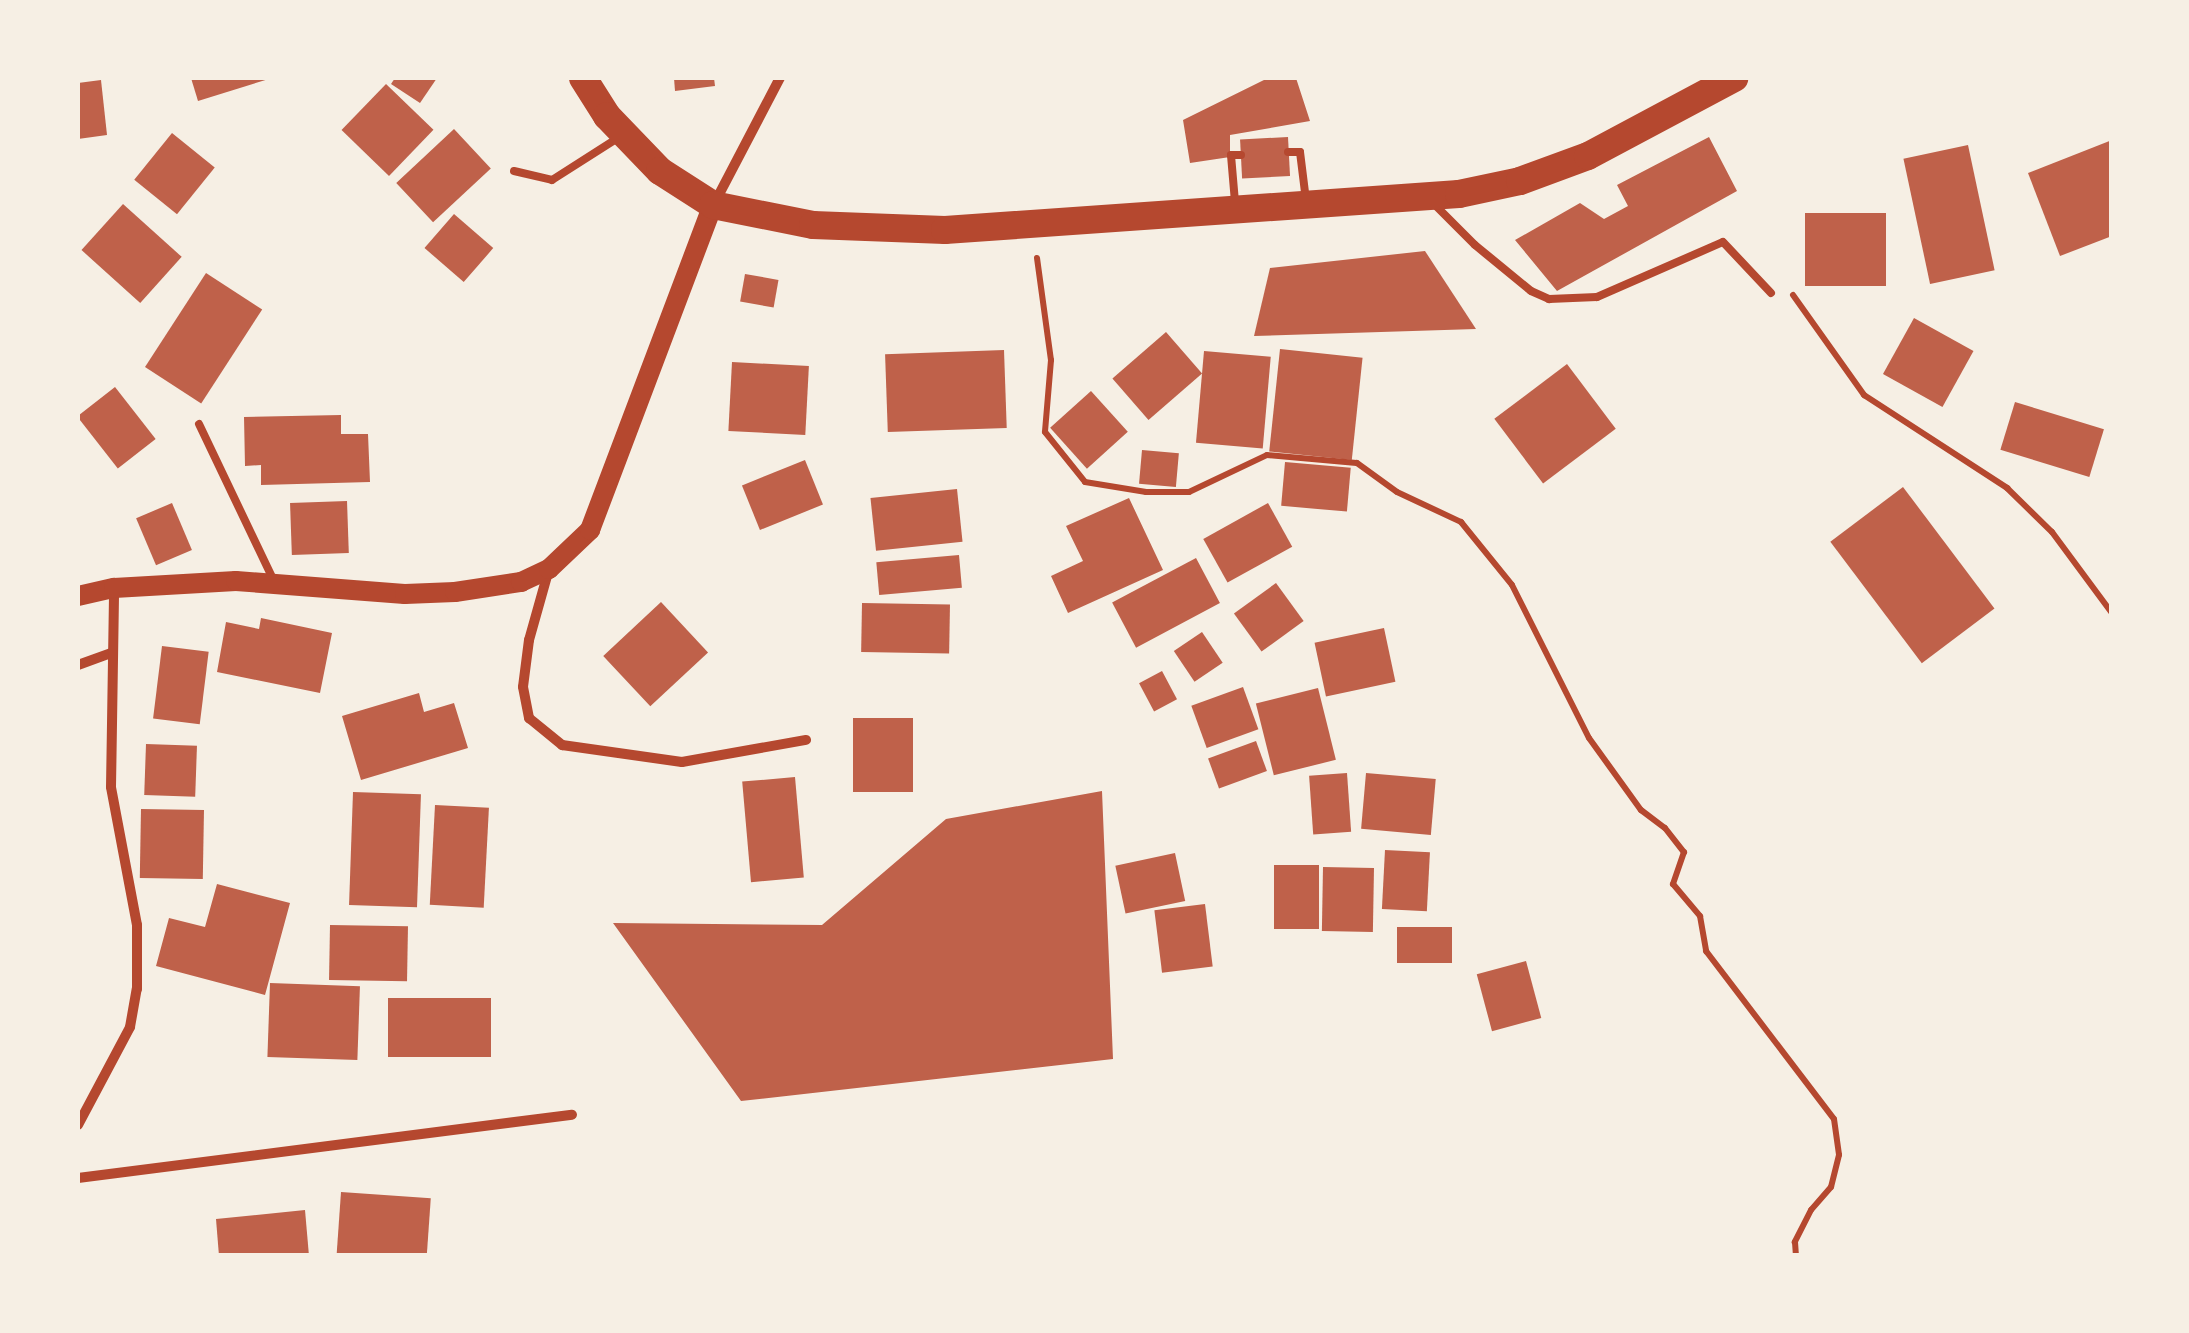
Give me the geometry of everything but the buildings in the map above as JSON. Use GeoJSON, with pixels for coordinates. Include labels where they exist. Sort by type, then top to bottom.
{"type":"FeatureCollection","features":[{"type":"Feature","properties":{"kind":"highway"},"geometry":{"type":"LineString","coordinates":[[583,78],[607,116],[660,171],[713,205],[813,225],[945,230],[1430,200],[1520,181],[1588,156],[1734,78]]}},
{"type":"Feature","properties":{"kind":"main road"},"geometry":{"type":"LineString","coordinates":[[78,596],[114,588],[236,581],[405,594],[455,592],[521,582],[549,568],[590,530],[713,205]]}},
{"type":"Feature","properties":{"kind":"street"},"geometry":{"type":"LineString","coordinates":[[713,205],[780,78]]}},
{"type":"Feature","properties":{"kind":"street"},"geometry":{"type":"LineString","coordinates":[[549,568],[529,640],[524,687],[529,718],[562,745],[682,762],[806,740]]}},
{"type":"Feature","properties":{"kind":"street"},"geometry":{"type":"LineString","coordinates":[[78,1125],[130,1027],[137,989],[137,925],[111,787],[114,588]]}},
{"type":"Feature","properties":{"kind":"street"},"geometry":{"type":"LineString","coordinates":[[78,665],[114,652]]}},
{"type":"Feature","properties":{"kind":"street"},"geometry":{"type":"LineString","coordinates":[[78,1178],[572,1115]]}},
{"type":"Feature","properties":{"kind":"lane"},"geometry":{"type":"LineString","coordinates":[[514,171],[552,180],[625,134]]}},
{"type":"Feature","properties":{"kind":"lane"},"geometry":{"type":"LineString","coordinates":[[1288,152],[1300,152],[1307,207]]}},
{"type":"Feature","properties":{"kind":"lane"},"geometry":{"type":"LineString","coordinates":[[1236,211],[1231,155],[1241,155]]}},
{"type":"Feature","properties":{"kind":"lane"},"geometry":{"type":"LineString","coordinates":[[1430,200],[1489,257],[1531,291],[1549,299],[1597,298],[1723,242],[1771,294]]}},
{"type":"Feature","properties":{"kind":"lane"},"geometry":{"type":"LineString","coordinates":[[199,424],[276,585]]}},
{"type":"Feature","properties":{"kind":"path"},"geometry":{"type":"LineString","coordinates":[[1033,227],[1051,360],[1045,432],[1084,482],[1146,492],[1189,492],[1267,455],[1357,463],[1397,492],[1461,522],[1512,585],[1589,738],[1641,810],[1684,852],[1673,884],[1700,916],[1706,951],[1834,1119],[1839,1156],[1831,1188],[1811,1210],[1795,1242],[1796,1256]]}},
{"type":"Feature","properties":{"kind":"path"},"geometry":{"type":"LineString","coordinates":[[1788,287],[1864,395],[2007,488],[2052,532],[2112,613]]}}]}
